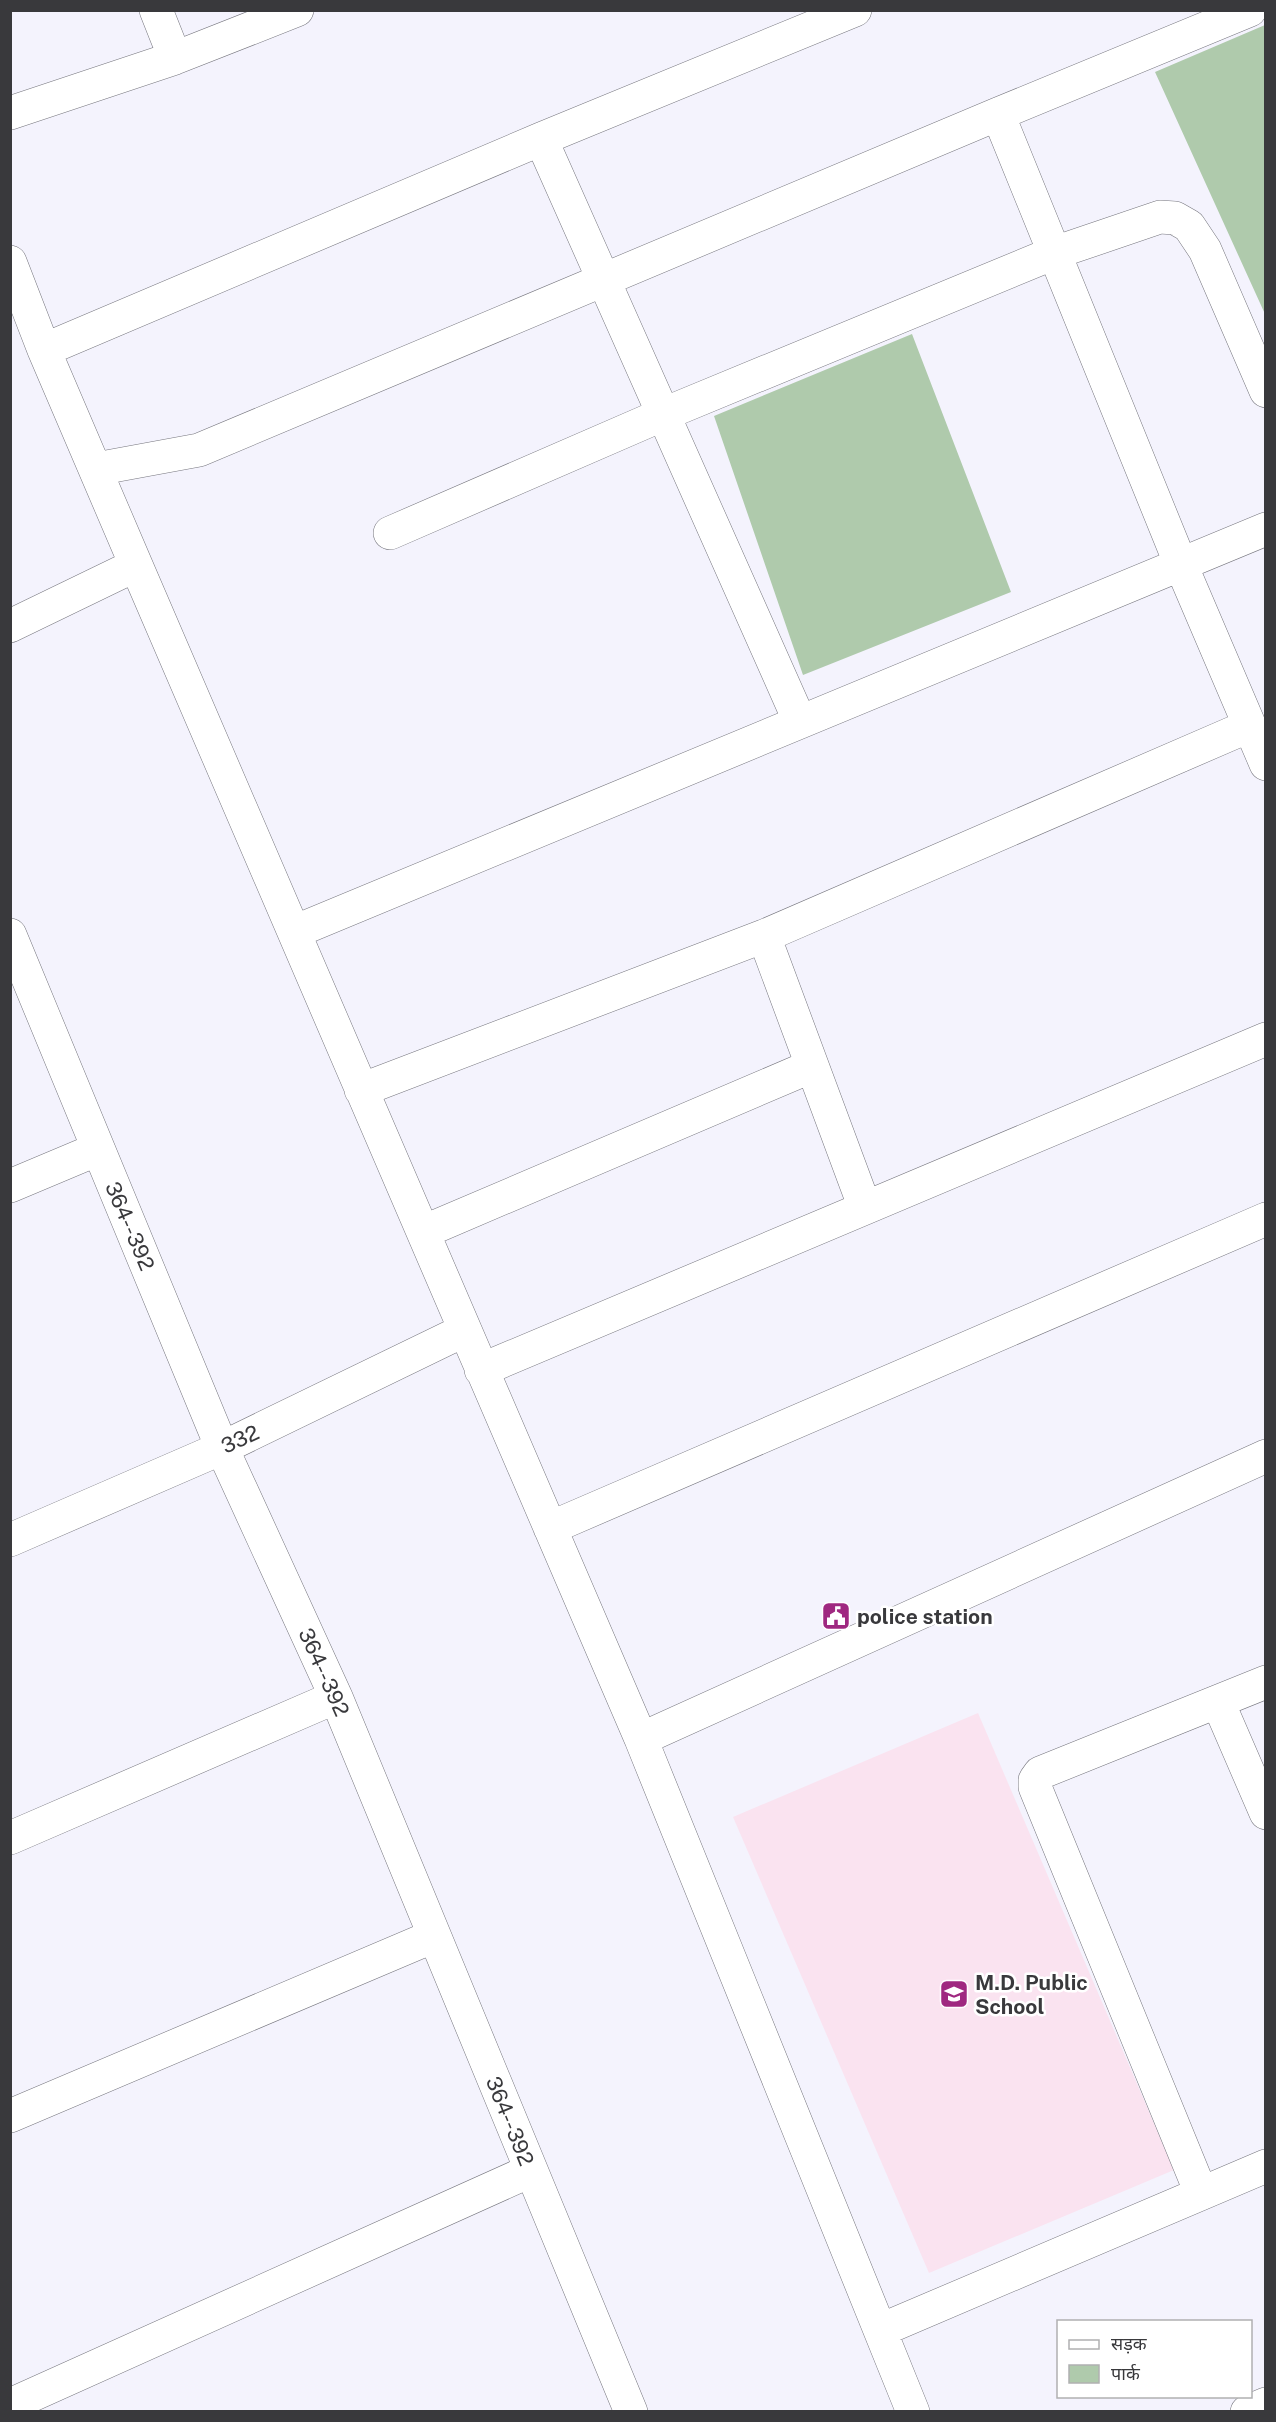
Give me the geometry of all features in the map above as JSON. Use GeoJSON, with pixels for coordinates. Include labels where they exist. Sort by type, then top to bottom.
{"type":"FeatureCollection","features":[{"type":"Feature","properties":{"kind":"street"},"geometry":{"type":"LineString","coordinates":[[156,10],[175,58]]}},
{"type":"Feature","properties":{"kind":"street"},"geometry":{"type":"LineString","coordinates":[[10,113],[175,58],[297,10]]}},
{"type":"Feature","properties":{"kind":"street"},"geometry":{"type":"LineString","coordinates":[[44,350],[541,139],[855,10]]}},
{"type":"Feature","properties":{"kind":"street"},"geometry":{"type":"LineString","coordinates":[[96,469],[199,450],[1250,10]]}},
{"type":"Feature","properties":{"kind":"street"},"geometry":{"type":"LineString","coordinates":[[361,1090],[764,936],[1258,739],[1181,564],[998,114]]}},
{"type":"Feature","properties":{"kind":"street"},"geometry":{"type":"LineString","coordinates":[[541,139],[800,722]]}},
{"type":"Feature","properties":{"kind":"street"},"geometry":{"type":"LineString","coordinates":[[390,534],[664,414],[1054,254],[1160,217],[1175,218],[1189,226],[1206,250],[1266,391]]}},
{"type":"Feature","properties":{"kind":"street"},"geometry":{"type":"LineString","coordinates":[[10,262],[44,350],[641,1738],[913,2412]]}},
{"type":"Feature","properties":{"kind":"street"},"geometry":{"type":"LineString","coordinates":[[294,932],[1266,529]]}},
{"type":"Feature","properties":{"kind":"street"},"geometry":{"type":"LineString","coordinates":[[10,626],[136,565]]}},
{"type":"Feature","properties":{"kind":"street","name":"364--392"},"geometry":{"type":"LineString","coordinates":[[10,936],[222,1448],[336,1697],[631,2412]]}},
{"type":"Feature","properties":{"kind":"street"},"geometry":{"type":"LineString","coordinates":[[764,936],[865,1208]]}},
{"type":"Feature","properties":{"kind":"street"},"geometry":{"type":"LineString","coordinates":[[481,1370],[1266,1039]]}},
{"type":"Feature","properties":{"kind":"street"},"geometry":{"type":"LineString","coordinates":[[423,1232],[812,1066]]}},
{"type":"Feature","properties":{"kind":"street"},"geometry":{"type":"LineString","coordinates":[[10,1186],[98,1149]]}},
{"type":"Feature","properties":{"kind":"street"},"geometry":{"type":"LineString","coordinates":[[550,1528],[1266,1219]]}},
{"type":"Feature","properties":{"kind":"street","name":"332"},"geometry":{"type":"LineString","coordinates":[[10,1540],[222,1448],[465,1330]]}},
{"type":"Feature","properties":{"kind":"street"},"geometry":{"type":"LineString","coordinates":[[641,1738],[1266,1456]]}},
{"type":"Feature","properties":{"kind":"street"},"geometry":{"type":"LineString","coordinates":[[1201,2193],[1035,1786],[1035,1780],[1040,1773],[1266,1682]]}},
{"type":"Feature","properties":{"kind":"street"},"geometry":{"type":"LineString","coordinates":[[10,1838],[336,1697]]}},
{"type":"Feature","properties":{"kind":"street"},"geometry":{"type":"LineString","coordinates":[[1218,1702],[1266,1813]]}},
{"type":"Feature","properties":{"kind":"street"},"geometry":{"type":"LineString","coordinates":[[10,2116],[434,1936]]}},
{"type":"Feature","properties":{"kind":"street"},"geometry":{"type":"LineString","coordinates":[[881,2330],[1266,2166]]}},
{"type":"Feature","properties":{"kind":"street"},"geometry":{"type":"LineString","coordinates":[[10,2405],[530,2170]]}},
{"type":"Feature","properties":{"kind":"street"},"geometry":{"type":"LineString","coordinates":[[1248,2412],[1266,2403]]}},
{"type":"Feature","properties":{"kind":"shaded area","name":"M.D. Public School"},"geometry":{"type":"Polygon","coordinates":[[[978,1713],[1174,2170],[929,2273],[733,1817],[978,1713]]]}},
{"type":"Feature","properties":{"kind":"green space"},"geometry":{"type":"Polygon","coordinates":[[[1265,25],[1265,314],[1155,72],[1265,25]]]}},
{"type":"Feature","properties":{"kind":"green space"},"geometry":{"type":"Polygon","coordinates":[[[912,334],[1011,592],[803,675],[714,416],[912,334]]]}},
{"type":"Feature","properties":{"kind":"place","name":"police station"},"geometry":{"type":"Point","coordinates":[836,1616]}},
{"type":"Feature","properties":{"kind":"place","name":"M.D. Public School"},"geometry":{"type":"Point","coordinates":[954,1994]}}]}
